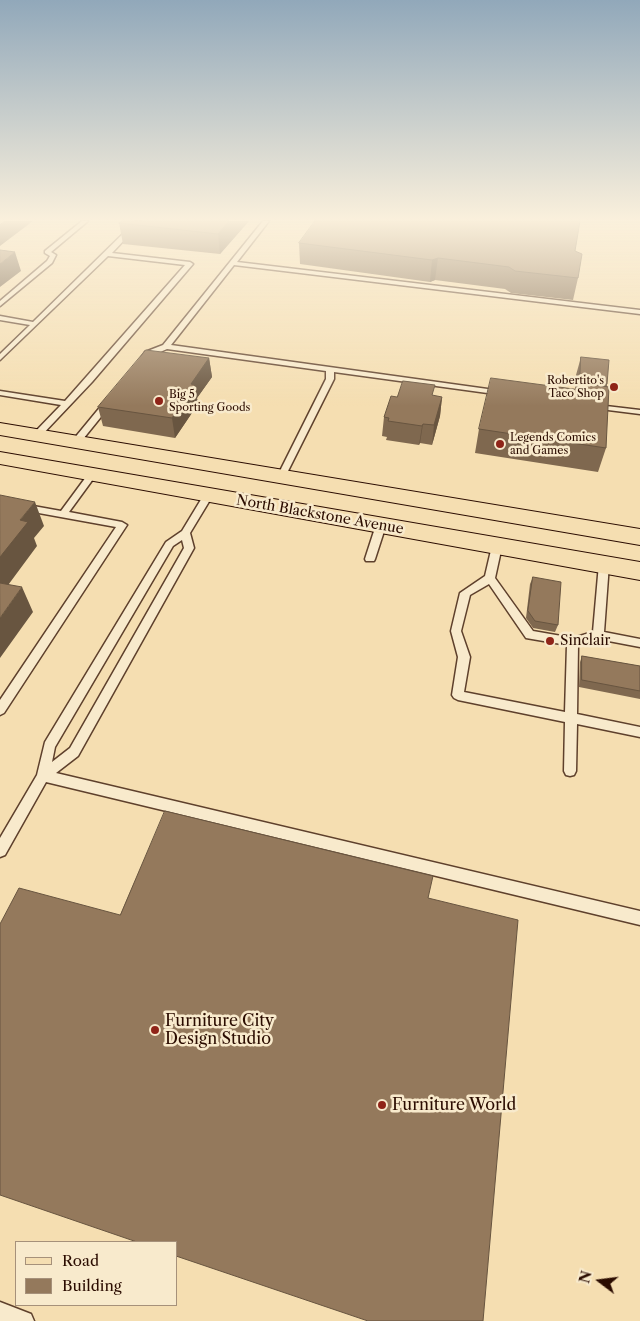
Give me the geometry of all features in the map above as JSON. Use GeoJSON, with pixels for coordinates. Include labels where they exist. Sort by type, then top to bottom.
{"type":"FeatureCollection","features":[{"type":"Feature","properties":{"kind":"main road"},"geometry":{"type":"LineString","coordinates":[[0,430],[640,537]]}},
{"type":"Feature","properties":{"kind":"main road","name":"North Blackstone Avenue"},"geometry":{"type":"LineString","coordinates":[[0,458],[640,571]]}},
{"type":"Feature","properties":{"kind":"lane"},"geometry":{"type":"LineString","coordinates":[[0,304],[25,283]]}},
{"type":"Feature","properties":{"kind":"lane"},"geometry":{"type":"LineString","coordinates":[[0,358],[78,283]]}},
{"type":"Feature","properties":{"kind":"lane"},"geometry":{"type":"LineString","coordinates":[[36,436],[67,404],[174,283]]}},
{"type":"Feature","properties":{"kind":"lane"},"geometry":{"type":"LineString","coordinates":[[166,347],[217,283]]}},
{"type":"Feature","properties":{"kind":"lane"},"geometry":{"type":"LineString","coordinates":[[396,283],[640,312]]}},
{"type":"Feature","properties":{"kind":"lane"},"geometry":{"type":"LineString","coordinates":[[0,318],[35,324]]}},
{"type":"Feature","properties":{"kind":"lane"},"geometry":{"type":"LineString","coordinates":[[136,369],[148,354],[166,347],[514,395]]}},
{"type":"Feature","properties":{"kind":"lane"},"geometry":{"type":"LineString","coordinates":[[281,477],[330,379],[330,370]]}},
{"type":"Feature","properties":{"kind":"lane"},"geometry":{"type":"LineString","coordinates":[[0,393],[67,404]]}},
{"type":"Feature","properties":{"kind":"lane"},"geometry":{"type":"LineString","coordinates":[[76,442],[112,398]]}},
{"type":"Feature","properties":{"kind":"lane"},"geometry":{"type":"LineString","coordinates":[[582,404],[640,412]]}},
{"type":"Feature","properties":{"kind":"lane"},"geometry":{"type":"LineString","coordinates":[[63,514],[92,475]]}},
{"type":"Feature","properties":{"kind":"lane"},"geometry":{"type":"LineString","coordinates":[[0,851],[43,776],[54,737],[169,544],[185,533],[208,495]]}},
{"type":"Feature","properties":{"kind":"lane"},"geometry":{"type":"LineString","coordinates":[[0,503],[122,525],[0,710]]}},
{"type":"Feature","properties":{"kind":"lane"},"geometry":{"type":"LineString","coordinates":[[370,559],[381,525]]}},
{"type":"Feature","properties":{"kind":"lane"},"geometry":{"type":"LineString","coordinates":[[43,776],[74,752],[189,548],[185,533]]}},
{"type":"Feature","properties":{"kind":"lane"},"geometry":{"type":"LineString","coordinates":[[497,546],[490,578],[465,594],[456,631],[464,657],[458,695],[640,732]]}},
{"type":"Feature","properties":{"kind":"lane"},"geometry":{"type":"LineString","coordinates":[[598,635],[604,564]]}},
{"type":"Feature","properties":{"kind":"lane"},"geometry":{"type":"LineString","coordinates":[[490,578],[530,635],[573,642],[598,635],[640,643]]}},
{"type":"Feature","properties":{"kind":"lane"},"geometry":{"type":"LineString","coordinates":[[570,771],[573,642]]}},
{"type":"Feature","properties":{"kind":"lane"},"geometry":{"type":"LineString","coordinates":[[43,776],[640,918]]}},
{"type":"Feature","properties":{"kind":"lane"},"geometry":{"type":"LineString","coordinates":[[0,1312],[24,1321]]}},
{"type":"Feature","properties":{"kind":"building"},"geometry":{"type":"Polygon","coordinates":[[[146,350],[209,358],[191,384],[195,385],[172,418],[98,407],[146,350]]]}},
{"type":"Feature","properties":{"kind":"building"},"geometry":{"type":"Polygon","coordinates":[[[581,357],[609,360],[607,384],[580,380],[581,357]]]}},
{"type":"Feature","properties":{"kind":"building"},"geometry":{"type":"Polygon","coordinates":[[[491,378],[581,390],[581,383],[609,387],[606,448],[479,429],[491,378]]]}},
{"type":"Feature","properties":{"kind":"building"},"geometry":{"type":"Polygon","coordinates":[[[403,381],[435,385],[432,395],[442,397],[434,425],[423,424],[422,426],[388,421],[389,418],[384,417],[391,396],[397,397],[403,381]]]}},
{"type":"Feature","properties":{"kind":"building"},"geometry":{"type":"Polygon","coordinates":[[[0,495],[35,502],[20,520],[28,522],[0,557],[0,495]]]}},
{"type":"Feature","properties":{"kind":"building"},"geometry":{"type":"Polygon","coordinates":[[[533,577],[561,582],[558,625],[535,621],[528,611],[533,577]]]}},
{"type":"Feature","properties":{"kind":"building"},"geometry":{"type":"Polygon","coordinates":[[[0,583],[22,587],[0,618],[0,583]]]}},
{"type":"Feature","properties":{"kind":"building"},"geometry":{"type":"Polygon","coordinates":[[[582,656],[640,666],[640,691],[582,680],[582,656]]]}},
{"type":"Feature","properties":{"kind":"building"},"geometry":{"type":"Polygon","coordinates":[[[165,811],[433,876],[428,898],[518,920],[483,1321],[368,1321],[178,1257],[178,1241],[134,1241],[0,1195],[0,924],[19,888],[120,915],[165,811]]]}},
{"type":"Feature","properties":{"kind":"place","name":"Robertito's Taco Shop"},"geometry":{"type":"Point","coordinates":[614,387]}},
{"type":"Feature","properties":{"kind":"place","name":"Big 5 Sporting Goods"},"geometry":{"type":"Point","coordinates":[159,401]}},
{"type":"Feature","properties":{"kind":"place","name":"Legends Comics and Games"},"geometry":{"type":"Point","coordinates":[500,444]}},
{"type":"Feature","properties":{"kind":"place","name":"Sinclair"},"geometry":{"type":"Point","coordinates":[550,641]}},
{"type":"Feature","properties":{"kind":"place","name":"Furniture City Design Studio"},"geometry":{"type":"Point","coordinates":[155,1030]}},
{"type":"Feature","properties":{"kind":"place","name":"Furniture World"},"geometry":{"type":"Point","coordinates":[382,1105]}}]}
